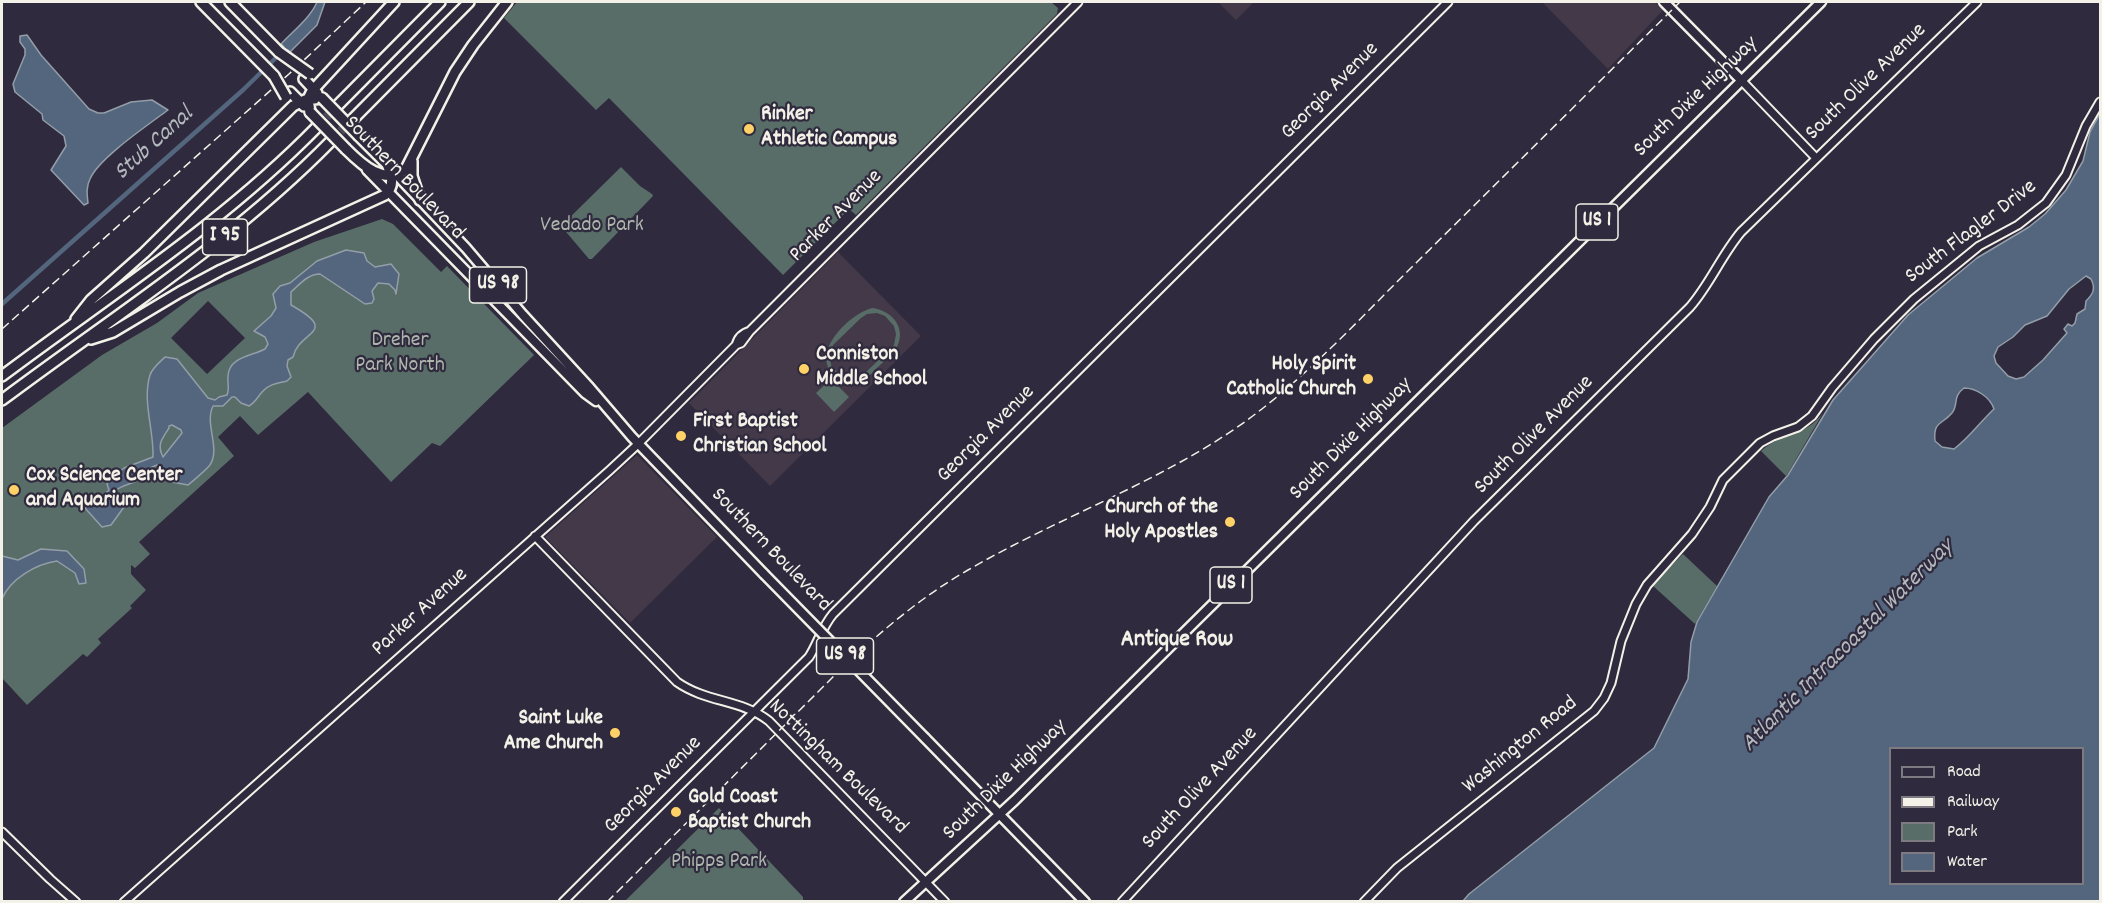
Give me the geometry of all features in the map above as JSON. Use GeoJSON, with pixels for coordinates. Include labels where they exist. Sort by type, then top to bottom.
{"type":"FeatureCollection","features":[{"type":"Feature","properties":{"kind":"highway","name":"Southern Boulevard"},"geometry":{"type":"LineString","coordinates":[[201,2],[274,76],[288,95],[304,100],[310,111],[363,166]]}},
{"type":"Feature","properties":{"kind":"highway","name":"Southern Boulevard"},"geometry":{"type":"LineString","coordinates":[[230,2],[307,77],[313,89],[387,164],[394,175]]}},
{"type":"Feature","properties":{"kind":"highway"},"geometry":{"type":"LineString","coordinates":[[72,326],[91,300],[149,248],[277,122],[304,100],[394,2]]}},
{"type":"Feature","properties":{"kind":"highway"},"geometry":{"type":"LineString","coordinates":[[352,120],[469,2]]}},
{"type":"Feature","properties":{"kind":"highway"},"geometry":{"type":"LineString","coordinates":[[363,166],[378,173],[394,175],[406,169],[455,72],[507,2]]}},
{"type":"Feature","properties":{"kind":"highway"},"geometry":{"type":"LineString","coordinates":[[338,105],[438,4]]}},
{"type":"Feature","properties":{"kind":"highway"},"geometry":{"type":"LineString","coordinates":[[307,77],[330,72]]}},
{"type":"Feature","properties":{"kind":"highway"},"geometry":{"type":"LineString","coordinates":[[277,122],[288,95]]}},
{"type":"Feature","properties":{"kind":"highway"},"geometry":{"type":"LineString","coordinates":[[304,100],[322,98]]}},
{"type":"Feature","properties":{"kind":"highway","name":"I 95"},"geometry":{"type":"LineString","coordinates":[[2,376],[214,220],[262,180],[317,127]]}},
{"type":"Feature","properties":{"kind":"highway","name":"I 95"},"geometry":{"type":"LineString","coordinates":[[2,400],[228,235],[331,141]]}},
{"type":"Feature","properties":{"kind":"highway"},"geometry":{"type":"LineString","coordinates":[[412,157],[412,174],[420,200]]}},
{"type":"Feature","properties":{"kind":"highway"},"geometry":{"type":"LineString","coordinates":[[83,341],[113,332],[214,273],[381,198],[389,192],[394,175]]}},
{"type":"Feature","properties":{"kind":"main road"},"geometry":{"type":"LineString","coordinates":[[1664,2],[1741,80]]}},
{"type":"Feature","properties":{"kind":"main road","name":"South Dixie Highway"},"geometry":{"type":"LineString","coordinates":[[904,902],[1000,814],[1821,2]]}},
{"type":"Feature","properties":{"kind":"main road","name":"Southern Boulevard"},"geometry":{"type":"LineString","coordinates":[[363,166],[585,393],[604,406]]}},
{"type":"Feature","properties":{"kind":"main road","name":"Southern Boulevard"},"geometry":{"type":"LineString","coordinates":[[394,175],[466,248],[638,444],[1085,902]]}},
{"type":"Feature","properties":{"kind":"main road"},"geometry":{"type":"LineString","coordinates":[[474,280],[491,287],[498,285]]}},
{"type":"Feature","properties":{"kind":"main road"},"geometry":{"type":"LineString","coordinates":[[489,294],[493,291],[498,292],[506,302],[513,304]]}},
{"type":"Feature","properties":{"kind":"main road"},"geometry":{"type":"LineString","coordinates":[[528,334],[551,346]]}},
{"type":"Feature","properties":{"kind":"street","name":"Parker Avenue"},"geometry":{"type":"LineString","coordinates":[[123,902],[638,444],[1078,2]]}},
{"type":"Feature","properties":{"kind":"street","name":"Georgia Avenue"},"geometry":{"type":"LineString","coordinates":[[563,902],[809,657],[833,614],[1448,2]]}},
{"type":"Feature","properties":{"kind":"street","name":"South Olive Avenue"},"geometry":{"type":"LineString","coordinates":[[1122,902],[1474,521],[1690,307],[1708,285],[1741,232],[1977,2]]}},
{"type":"Feature","properties":{"kind":"street"},"geometry":{"type":"LineString","coordinates":[[1741,80],[1816,158]]}},
{"type":"Feature","properties":{"kind":"street","name":"South Flagler Drive"},"geometry":{"type":"LineString","coordinates":[[1760,444],[1806,422],[1874,339],[1914,298],[1979,246],[2018,225],[2046,203],[2071,166],[2086,126],[2100,102]]}},
{"type":"Feature","properties":{"kind":"street","name":"Washington Road"},"geometry":{"type":"LineString","coordinates":[[1364,902],[1397,868],[1594,711],[1609,690],[1626,626],[1647,585],[1692,534],[1710,507],[1722,480],[1760,444]]}},
{"type":"Feature","properties":{"kind":"street","name":"Nottingham Boulevard"},"geometry":{"type":"LineString","coordinates":[[535,536],[677,682],[705,697],[754,711],[782,732],[945,902]]}},
{"type":"Feature","properties":{"kind":"street"},"geometry":{"type":"LineString","coordinates":[[2,832],[34,865],[76,902]]}},
{"type":"Feature","properties":{"kind":"shaded area"},"geometry":{"type":"Polygon","coordinates":[[[1218,2],[1254,2],[1236,20],[1218,2]]]}},
{"type":"Feature","properties":{"kind":"shaded area"},"geometry":{"type":"Polygon","coordinates":[[[1542,2],[1655,2],[1663,10],[1608,69],[1542,2]]]}},
{"type":"Feature","properties":{"kind":"shaded area","name":"Conniston Middle School"},"geometry":{"type":"Polygon","coordinates":[[[838,252],[921,336],[770,486],[689,403],[838,252]]]}},
{"type":"Feature","properties":{"kind":"shaded area"},"geometry":{"type":"Polygon","coordinates":[[[637,455],[717,537],[630,623],[545,537],[637,455]]]}},
{"type":"Feature","properties":{"kind":"green space","name":"Rinker Athletic Campus"},"geometry":{"type":"Polygon","coordinates":[[[517,2],[1051,2],[1058,8],[1057,14],[856,215],[849,209],[783,275],[609,98],[596,110],[504,18],[517,2]]]}},
{"type":"Feature","properties":{"kind":"green space","name":"Vedado Park"},"geometry":{"type":"Polygon","coordinates":[[[621,167],[653,196],[592,259],[589,259],[561,226],[621,167]]]}},
{"type":"Feature","properties":{"kind":"green space","name":"Dreher Park North"},"geometry":{"type":"Polygon","coordinates":[[[382,219],[393,224],[441,272],[447,266],[534,355],[440,446],[432,443],[391,482],[308,392],[258,435],[240,416],[218,437],[234,456],[139,542],[150,554],[135,568],[131,565],[131,574],[146,590],[130,606],[132,608],[98,639],[101,643],[87,657],[83,654],[27,705],[2,678],[2,428],[102,355],[157,323],[198,293],[314,242],[382,219]],[[208,301],[171,338],[207,374],[245,338],[208,301]]]}},
{"type":"Feature","properties":{"kind":"green space"},"geometry":{"type":"Polygon","coordinates":[[[872,308],[879,309],[891,316],[898,326],[900,340],[893,353],[866,378],[856,383],[845,382],[832,373],[827,364],[827,354],[836,334],[844,325],[872,308]],[[877,313],[867,314],[833,345],[831,365],[841,376],[847,379],[861,377],[894,345],[896,334],[894,326],[885,316],[877,313]]]}},
{"type":"Feature","properties":{"kind":"green space"},"geometry":{"type":"Polygon","coordinates":[[[831,379],[849,397],[834,412],[816,393],[831,379]]]}},
{"type":"Feature","properties":{"kind":"green space"},"geometry":{"type":"Polygon","coordinates":[[[1823,413],[1786,476],[1761,451],[1808,427],[1823,413]]]}},
{"type":"Feature","properties":{"kind":"green space"},"geometry":{"type":"Polygon","coordinates":[[[1683,554],[1717,586],[1695,624],[1652,585],[1683,554]]]}},
{"type":"Feature","properties":{"kind":"green space","name":"Phipps Park"},"geometry":{"type":"Polygon","coordinates":[[[719,808],[803,897],[803,901],[625,901],[719,808]]]}},
{"type":"Feature","properties":{"kind":"water"},"geometry":{"type":"Polygon","coordinates":[[[317,2],[325,2],[317,25],[290,52],[281,44],[306,18],[317,2]]]}},
{"type":"Feature","properties":{"kind":"water"},"geometry":{"type":"Polygon","coordinates":[[[27,35],[41,55],[89,109],[104,113],[131,102],[152,100],[168,110],[103,161],[90,179],[87,188],[88,203],[84,205],[51,170],[66,146],[64,136],[43,120],[42,114],[15,92],[13,84],[25,55],[20,36],[27,35]]]}},
{"type":"Feature","properties":{"kind":"water","name":"Atlantic Intracoastal Waterway"},"geometry":{"type":"Polygon","coordinates":[[[2100,114],[2100,901],[1463,901],[1654,748],[1688,679],[1691,642],[1697,622],[1769,497],[1788,475],[1833,400],[1908,315],[1977,258],[2029,227],[2045,214],[2066,190],[2083,161],[2090,132],[2100,114]],[[2086,276],[2069,289],[2047,316],[2025,325],[1998,347],[1994,356],[1996,363],[2008,376],[2016,379],[2024,377],[2067,333],[2064,329],[2068,324],[2072,326],[2075,323],[2077,314],[2085,309],[2086,301],[2093,291],[2091,279],[2086,276]],[[1964,388],[1957,397],[1952,413],[1935,430],[1935,441],[1942,447],[1954,449],[1994,409],[1986,397],[1978,391],[1964,388]]]}},
{"type":"Feature","properties":{"kind":"water"},"geometry":{"type":"Polygon","coordinates":[[[346,250],[364,253],[367,261],[375,267],[391,264],[399,274],[396,294],[389,284],[378,283],[372,291],[374,299],[372,303],[365,304],[320,274],[304,280],[291,292],[291,305],[306,314],[315,327],[302,341],[293,357],[288,360],[287,366],[291,377],[287,381],[265,389],[249,406],[232,397],[223,406],[213,406],[210,420],[214,451],[208,468],[188,485],[172,482],[157,465],[153,466],[138,480],[115,491],[124,507],[111,525],[102,527],[85,508],[107,493],[109,490],[107,484],[110,479],[124,468],[153,457],[147,395],[150,375],[154,368],[165,357],[177,359],[208,398],[215,400],[227,395],[229,370],[232,365],[242,358],[265,349],[268,344],[265,337],[254,331],[271,316],[276,308],[273,294],[280,286],[290,283],[317,261],[346,250]],[[172,425],[169,426],[161,443],[160,449],[163,457],[182,433],[172,425]]]}},
{"type":"Feature","properties":{"kind":"water"},"geometry":{"type":"Polygon","coordinates":[[[41,549],[67,551],[84,569],[86,583],[79,584],[75,573],[57,561],[32,569],[17,579],[2,599],[2,556],[18,560],[41,549]]]}},
{"type":"Feature","properties":{"kind":"waterway","name":"Stub Canal"},"geometry":{"type":"LineString","coordinates":[[2,304],[243,90],[289,45]]}},
{"type":"Feature","properties":{"kind":"tunnel"},"geometry":{"type":"LineString","coordinates":[[317,127],[338,105]]}},
{"type":"Feature","properties":{"kind":"tunnel"},"geometry":{"type":"LineString","coordinates":[[331,141],[352,120]]}},
{"type":"Feature","properties":{"kind":"railway"},"geometry":{"type":"LineString","coordinates":[[2,329],[289,74],[366,2]]}},
{"type":"Feature","properties":{"kind":"railway"},"geometry":{"type":"LineString","coordinates":[[607,902],[840,670],[917,603],[951,580],[1003,551],[1180,463],[1246,421],[1292,384],[1680,2]]}},
{"type":"Feature","properties":{"kind":"place","name":"Rinker Athletic Campus"},"geometry":{"type":"Point","coordinates":[749,129]}},
{"type":"Feature","properties":{"kind":"place","name":"Conniston Middle School"},"geometry":{"type":"Point","coordinates":[804,369]}},
{"type":"Feature","properties":{"kind":"place","name":"Holy Spirit Catholic Church"},"geometry":{"type":"Point","coordinates":[1368,379]}},
{"type":"Feature","properties":{"kind":"place","name":"First Baptist Christian School"},"geometry":{"type":"Point","coordinates":[681,436]}},
{"type":"Feature","properties":{"kind":"place","name":"Cox Science Center and Aquarium"},"geometry":{"type":"Point","coordinates":[14,490]}},
{"type":"Feature","properties":{"kind":"place","name":"Church of the Holy Apostles"},"geometry":{"type":"Point","coordinates":[1230,522]}},
{"type":"Feature","properties":{"kind":"place","name":"Saint Luke Ame Church"},"geometry":{"type":"Point","coordinates":[615,733]}},
{"type":"Feature","properties":{"kind":"place","name":"Gold Coast Baptist Church"},"geometry":{"type":"Point","coordinates":[676,812]}},
{"type":"Feature","properties":{"kind":"district","name":"Antique Row"},"geometry":{"type":"Point","coordinates":[1177,642]}}]}
